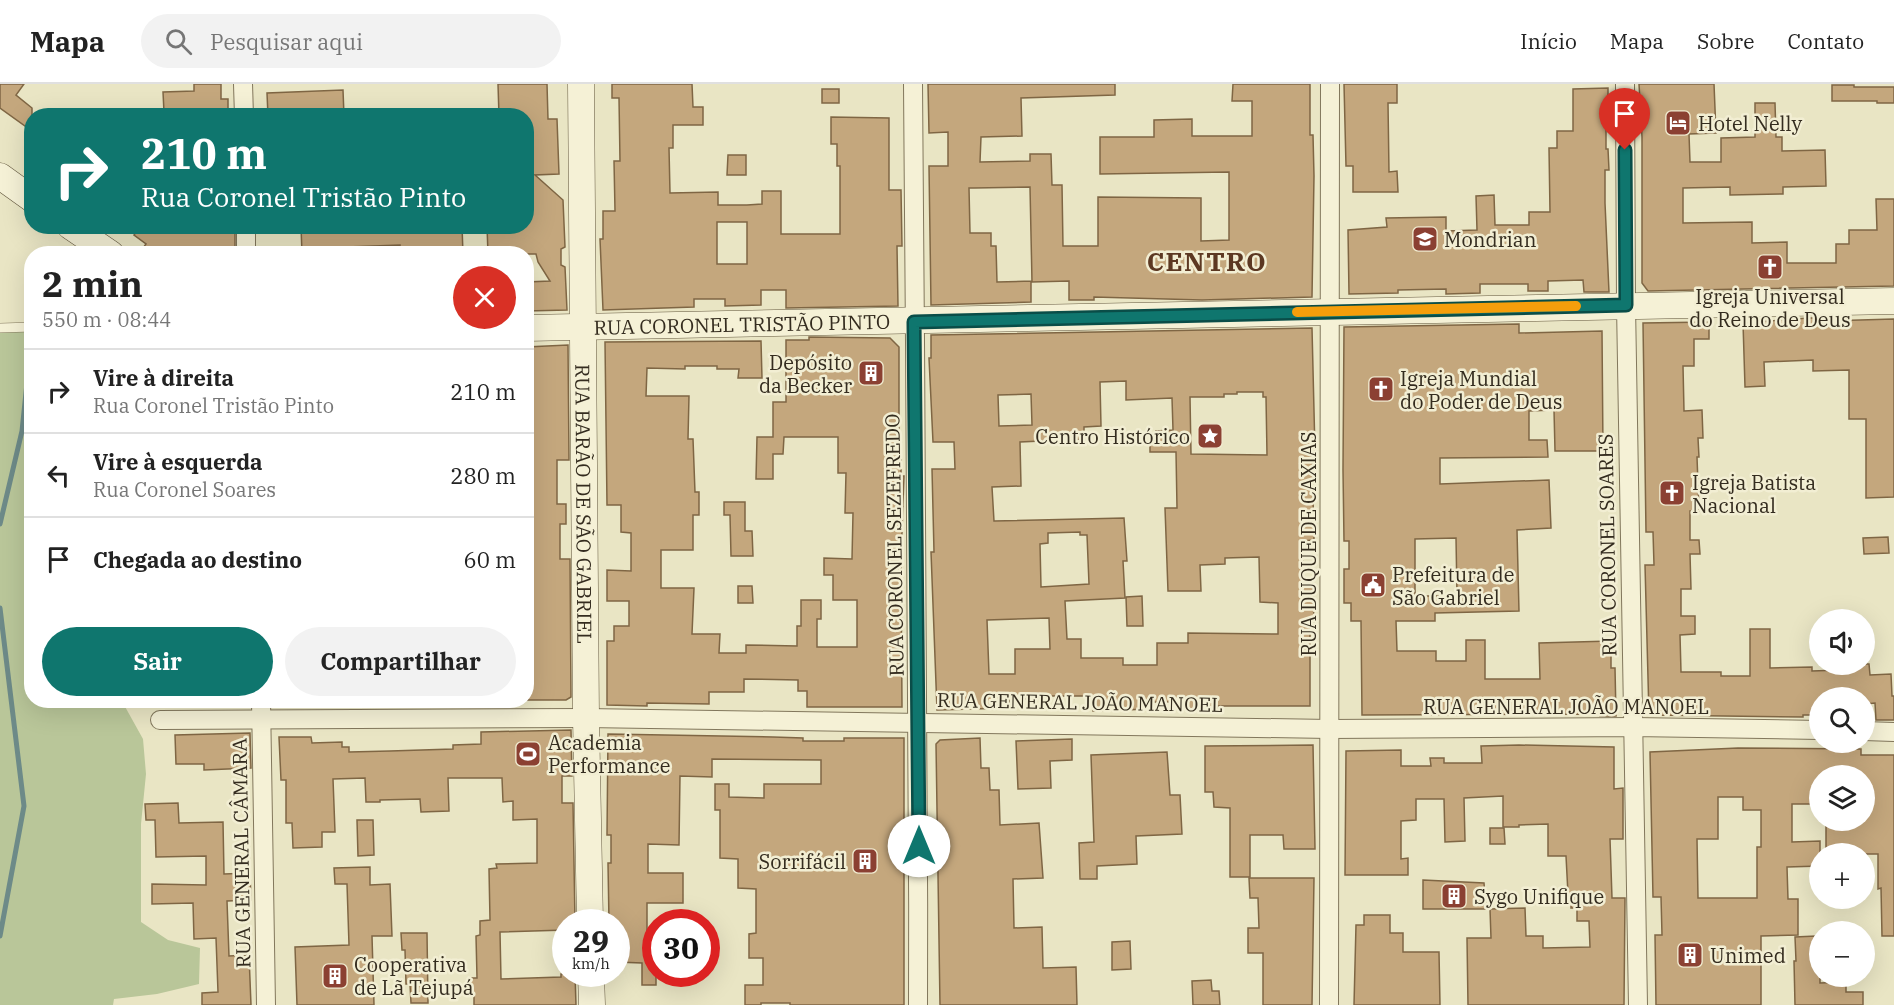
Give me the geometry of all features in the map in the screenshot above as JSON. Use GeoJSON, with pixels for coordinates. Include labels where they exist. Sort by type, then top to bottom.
{"type":"FeatureCollection","features":[{"type":"Feature","properties":{"kind":"main road","name":"RUA BARÃO DE SÃO GABRIEL"},"geometry":{"type":"LineString","coordinates":[[581,84],[590,909]]}},
{"type":"Feature","properties":{"kind":"main road"},"geometry":{"type":"LineString","coordinates":[[0,176],[24,193]]}},
{"type":"Feature","properties":{"kind":"main road"},"geometry":{"type":"LineString","coordinates":[[82,234],[99,246]]}},
{"type":"Feature","properties":{"kind":"main road","name":"RUA CORONEL TRISTÃO PINTO"},"geometry":{"type":"LineString","coordinates":[[534,328],[1894,301]]}},
{"type":"Feature","properties":{"kind":"main road"},"geometry":{"type":"LineString","coordinates":[[591,987],[592,1005]]}},
{"type":"Feature","properties":{"kind":"street"},"geometry":{"type":"LineString","coordinates":[[243,84],[244,108]]}},
{"type":"Feature","properties":{"kind":"street","name":"RUA CORONEL SEZEFREDO"},"geometry":{"type":"LineString","coordinates":[[913,84],[919,722],[918,1005]]}},
{"type":"Feature","properties":{"kind":"street","name":"RUA DUQUE DE CAXIAS"},"geometry":{"type":"LineString","coordinates":[[1329,1005],[1330,84]]}},
{"type":"Feature","properties":{"kind":"street","name":"RUA CORONEL SOARES"},"geometry":{"type":"LineString","coordinates":[[1624,84],[1638,1005]]}},
{"type":"Feature","properties":{"kind":"street","name":"RUA GENERAL JOÃO MANOEL"},"geometry":{"type":"LineString","coordinates":[[160,720],[261,709],[586,718],[1330,729],[1633,727],[1809,730]]}},
{"type":"Feature","properties":{"kind":"street","name":"RUA GENERAL CÂMARA"},"geometry":{"type":"LineString","coordinates":[[261,709],[266,1005]]}},
{"type":"Feature","properties":{"kind":"street"},"geometry":{"type":"LineString","coordinates":[[1875,731],[1894,732]]}},
{"type":"Feature","properties":{"kind":"lane"},"geometry":{"type":"LineString","coordinates":[[0,328],[24,327]]}},
{"type":"Feature","properties":{"kind":"green space"},"geometry":{"type":"Polygon","coordinates":[[[24,327],[24,708],[126,708],[143,739],[146,774],[141,824],[141,922],[168,940],[200,948],[199,984],[157,994],[114,999],[113,1005],[0,1005],[0,328],[24,327]]]}},
{"type":"Feature","properties":{"kind":"building"},"geometry":{"type":"Polygon","coordinates":[[[0,84],[24,84],[16,95],[32,108],[24,108],[24,125],[0,108],[0,84]]]}},
{"type":"Feature","properties":{"kind":"building"},"geometry":{"type":"Polygon","coordinates":[[[194,84],[221,84],[221,99],[228,99],[228,108],[164,108],[163,92],[194,91],[194,84]]]}},
{"type":"Feature","properties":{"kind":"building"},"geometry":{"type":"Polygon","coordinates":[[[498,84],[547,84],[548,119],[557,119],[559,174],[535,175],[563,200],[565,247],[561,249],[561,265],[565,267],[567,310],[534,311],[534,282],[550,281],[534,254],[534,246],[488,246],[487,234],[534,234],[534,108],[499,108],[498,84]]]}},
{"type":"Feature","properties":{"kind":"building"},"geometry":{"type":"Polygon","coordinates":[[[612,84],[692,84],[693,107],[703,107],[703,125],[673,125],[673,148],[669,148],[670,193],[718,192],[718,205],[747,205],[762,204],[762,191],[781,191],[781,234],[840,234],[840,166],[837,166],[837,144],[831,144],[831,117],[889,118],[889,190],[901,190],[902,246],[897,246],[898,306],[786,308],[786,290],[761,290],[761,305],[725,306],[725,299],[694,299],[694,307],[603,310],[600,239],[603,239],[603,211],[615,211],[614,161],[620,161],[619,98],[612,98],[612,84]],[[717,222],[717,264],[747,264],[747,222],[717,222]]]}},
{"type":"Feature","properties":{"kind":"building"},"geometry":{"type":"Polygon","coordinates":[[[928,84],[1115,84],[1115,95],[1021,98],[1022,136],[981,137],[980,162],[1030,161],[1030,154],[1051,154],[1052,185],[1062,185],[1063,246],[1098,246],[1098,197],[1201,198],[1201,241],[1229,240],[1229,172],[1100,174],[1100,137],[1154,137],[1154,120],[1192,119],[1192,136],[1252,136],[1252,101],[1232,101],[1233,84],[1310,84],[1310,135],[1313,135],[1314,176],[1312,297],[1202,300],[1094,297],[1094,300],[1069,300],[1069,281],[1032,282],[1030,187],[969,188],[970,233],[991,233],[991,246],[996,246],[997,282],[1031,281],[1031,302],[931,305],[929,166],[948,166],[948,132],[929,133],[928,84]]]}},
{"type":"Feature","properties":{"kind":"building"},"geometry":{"type":"Polygon","coordinates":[[[1344,84],[1397,84],[1397,103],[1388,103],[1389,172],[1397,171],[1398,192],[1353,192],[1353,166],[1346,166],[1344,84]]]}},
{"type":"Feature","properties":{"kind":"building"},"geometry":{"type":"Polygon","coordinates":[[[1639,84],[1714,84],[1716,133],[1689,134],[1690,162],[1721,162],[1721,138],[1755,137],[1755,103],[1775,103],[1776,137],[1782,137],[1782,151],[1825,150],[1826,186],[1783,187],[1783,194],[1730,195],[1730,187],[1683,188],[1683,223],[1752,222],[1752,243],[1787,242],[1787,263],[1836,263],[1836,244],[1849,244],[1849,230],[1877,230],[1876,199],[1894,199],[1894,286],[1648,291],[1642,283],[1642,137],[1639,84]]]}},
{"type":"Feature","properties":{"kind":"building"},"geometry":{"type":"Polygon","coordinates":[[[1832,85],[1894,87],[1894,103],[1832,101],[1832,85]]]}},
{"type":"Feature","properties":{"kind":"building"},"geometry":{"type":"Polygon","coordinates":[[[1608,88],[1606,149],[1608,149],[1609,170],[1605,170],[1605,203],[1609,292],[1584,292],[1583,280],[1548,281],[1548,291],[1528,291],[1528,284],[1480,284],[1480,293],[1446,294],[1446,289],[1349,294],[1348,230],[1387,227],[1386,218],[1446,217],[1446,231],[1477,230],[1476,196],[1494,195],[1495,225],[1529,225],[1529,212],[1550,212],[1549,148],[1557,148],[1557,131],[1573,131],[1573,89],[1608,88]]]}},
{"type":"Feature","properties":{"kind":"building"},"geometry":{"type":"Polygon","coordinates":[[[822,89],[839,89],[839,103],[822,103],[822,89]]]}},
{"type":"Feature","properties":{"kind":"building"},"geometry":{"type":"Polygon","coordinates":[[[343,90],[344,108],[268,108],[267,93],[343,90]]]}},
{"type":"Feature","properties":{"kind":"building"},"geometry":{"type":"Polygon","coordinates":[[[728,155],[746,155],[746,175],[727,175],[728,155]]]}},
{"type":"Feature","properties":{"kind":"building"},"geometry":{"type":"Polygon","coordinates":[[[235,234],[235,246],[144,246],[146,244],[134,235],[235,234]]]}},
{"type":"Feature","properties":{"kind":"building"},"geometry":{"type":"Polygon","coordinates":[[[301,234],[462,234],[463,246],[302,246],[301,234]]]}},
{"type":"Feature","properties":{"kind":"building"},"geometry":{"type":"Polygon","coordinates":[[[1826,318],[1826,321],[1894,319],[1894,497],[1866,498],[1866,419],[1849,419],[1849,370],[1813,371],[1813,360],[1764,362],[1765,386],[1745,387],[1743,323],[1826,318]]]}},
{"type":"Feature","properties":{"kind":"building"},"geometry":{"type":"Polygon","coordinates":[[[1709,322],[1709,339],[1694,339],[1694,366],[1683,366],[1684,411],[1702,410],[1703,438],[1698,438],[1699,511],[1690,511],[1690,540],[1699,540],[1700,554],[1690,554],[1691,589],[1681,589],[1681,616],[1695,616],[1695,634],[1680,635],[1681,672],[1721,672],[1721,676],[1750,676],[1750,629],[1770,629],[1770,668],[1809,667],[1809,675],[1891,674],[1894,720],[1876,720],[1875,687],[1809,687],[1809,715],[1803,715],[1803,717],[1649,715],[1645,565],[1654,565],[1653,532],[1646,532],[1643,323],[1709,322]]]}},
{"type":"Feature","properties":{"kind":"building"},"geometry":{"type":"Polygon","coordinates":[[[1519,324],[1519,333],[1602,331],[1603,451],[1555,451],[1554,410],[1529,411],[1529,440],[1547,440],[1548,457],[1440,458],[1440,484],[1549,480],[1551,528],[1517,530],[1519,611],[1435,613],[1435,621],[1396,621],[1397,651],[1436,651],[1436,661],[1466,661],[1466,640],[1485,640],[1485,679],[1540,679],[1539,643],[1611,641],[1611,668],[1615,668],[1616,716],[1600,716],[1600,714],[1362,715],[1361,621],[1351,621],[1351,603],[1344,603],[1344,569],[1349,569],[1349,541],[1344,541],[1344,327],[1519,324]],[[1456,538],[1415,539],[1415,596],[1457,596],[1456,538]]]}},
{"type":"Feature","properties":{"kind":"building"},"geometry":{"type":"Polygon","coordinates":[[[1312,328],[1315,452],[1312,452],[1314,540],[1303,541],[1303,584],[1313,584],[1314,625],[1310,625],[1310,706],[1217,706],[1217,711],[1188,711],[1188,702],[1151,702],[1151,709],[1093,711],[1093,696],[1044,696],[1044,699],[1009,699],[1009,708],[937,710],[931,552],[934,552],[932,469],[955,469],[954,442],[933,442],[929,358],[931,358],[931,335],[1312,328]],[[1126,381],[1100,382],[1101,426],[1084,427],[1084,439],[1020,442],[1021,486],[992,487],[994,521],[1124,518],[1127,561],[1123,561],[1125,598],[1065,601],[1067,639],[1081,639],[1081,658],[1123,658],[1123,665],[1157,665],[1157,643],[1188,643],[1188,633],[1278,634],[1278,603],[1260,602],[1259,557],[1225,558],[1225,564],[1200,565],[1201,591],[1168,591],[1165,508],[1177,508],[1176,452],[1150,452],[1150,435],[1156,435],[1156,431],[1173,430],[1172,398],[1126,400],[1126,381]],[[1237,392],[1237,394],[1224,394],[1224,397],[1190,397],[1191,454],[1267,455],[1266,397],[1263,397],[1263,392],[1237,392]],[[1031,394],[998,395],[999,426],[1032,425],[1031,394]],[[1080,532],[1048,533],[1048,543],[1040,544],[1041,587],[1089,584],[1087,535],[1080,535],[1080,532]],[[1049,618],[987,620],[989,674],[1015,674],[1015,649],[1050,649],[1049,618]]]}},
{"type":"Feature","properties":{"kind":"building"},"geometry":{"type":"Polygon","coordinates":[[[809,337],[890,338],[899,347],[899,439],[901,439],[901,476],[904,476],[901,559],[902,707],[807,707],[807,691],[798,691],[798,680],[744,679],[744,692],[709,692],[709,704],[607,705],[607,641],[614,641],[614,626],[629,626],[629,601],[607,601],[607,570],[631,571],[631,533],[621,532],[621,505],[607,505],[605,342],[761,341],[762,378],[738,378],[739,369],[717,369],[717,366],[685,366],[685,369],[647,368],[646,396],[689,396],[688,439],[693,439],[695,492],[699,492],[699,515],[693,515],[693,550],[661,550],[661,588],[694,588],[692,634],[720,634],[719,653],[746,653],[746,645],[797,646],[797,626],[801,626],[801,600],[821,600],[821,619],[817,619],[817,647],[857,647],[857,600],[833,600],[833,575],[824,575],[824,558],[852,559],[853,513],[845,513],[846,473],[838,473],[838,437],[784,437],[783,454],[773,454],[773,479],[756,479],[757,437],[773,437],[773,402],[786,402],[786,340],[809,340],[809,337]]]}},
{"type":"Feature","properties":{"kind":"building"},"geometry":{"type":"Polygon","coordinates":[[[568,345],[569,460],[557,460],[557,504],[566,504],[566,524],[560,524],[560,559],[570,559],[571,697],[566,700],[534,700],[534,347],[568,345]]]}},
{"type":"Feature","properties":{"kind":"building"},"geometry":{"type":"Polygon","coordinates":[[[724,502],[745,502],[745,531],[752,531],[753,556],[731,556],[730,515],[724,515],[724,502]]]}},
{"type":"Feature","properties":{"kind":"building"},"geometry":{"type":"Polygon","coordinates":[[[1888,537],[1889,553],[1864,554],[1863,538],[1888,537]]]}},
{"type":"Feature","properties":{"kind":"building"},"geometry":{"type":"Polygon","coordinates":[[[738,586],[752,586],[753,603],[738,603],[738,586]]]}},
{"type":"Feature","properties":{"kind":"building"},"geometry":{"type":"Polygon","coordinates":[[[1142,596],[1143,626],[1127,626],[1126,597],[1142,596]]]}},
{"type":"Feature","properties":{"kind":"building"},"geometry":{"type":"Polygon","coordinates":[[[571,730],[572,776],[562,776],[562,803],[573,803],[575,909],[552,909],[552,930],[500,932],[501,979],[552,977],[552,987],[575,987],[576,1005],[474,1005],[474,993],[468,993],[468,978],[477,978],[476,936],[480,935],[480,921],[490,920],[489,869],[497,868],[496,864],[537,863],[537,819],[513,820],[513,801],[503,802],[502,778],[448,778],[449,811],[421,812],[420,799],[366,802],[365,778],[333,779],[335,832],[322,832],[322,847],[293,848],[292,823],[286,823],[286,780],[281,780],[279,737],[311,737],[312,743],[342,742],[342,747],[349,747],[349,752],[453,749],[453,745],[481,744],[481,732],[571,730]]]}},
{"type":"Feature","properties":{"kind":"building"},"geometry":{"type":"Polygon","coordinates":[[[250,733],[251,768],[204,770],[204,764],[176,764],[175,735],[250,733]]]}},
{"type":"Feature","properties":{"kind":"building"},"geometry":{"type":"Polygon","coordinates":[[[608,734],[803,738],[803,741],[904,738],[904,1005],[761,1003],[761,1005],[745,1005],[745,985],[763,985],[763,958],[749,958],[749,934],[756,933],[756,889],[738,888],[738,859],[720,858],[720,810],[715,810],[715,784],[729,784],[729,797],[764,798],[764,784],[821,784],[821,760],[712,759],[712,777],[680,776],[679,845],[648,844],[648,873],[683,873],[683,903],[647,903],[647,909],[642,909],[642,963],[630,963],[630,909],[609,909],[608,863],[611,863],[611,835],[607,835],[608,734]]]}},
{"type":"Feature","properties":{"kind":"building"},"geometry":{"type":"Polygon","coordinates":[[[980,738],[981,768],[989,768],[990,790],[999,790],[1000,825],[1039,823],[1043,878],[1013,879],[1014,928],[1042,927],[1043,968],[1076,967],[1077,1005],[940,1005],[936,744],[940,740],[980,738]]]}},
{"type":"Feature","properties":{"kind":"building"},"geometry":{"type":"Polygon","coordinates":[[[1072,739],[1072,760],[1050,761],[1051,788],[1018,789],[1016,741],[1072,739]]]}},
{"type":"Feature","properties":{"kind":"building"},"geometry":{"type":"Polygon","coordinates":[[[1313,745],[1315,849],[1284,849],[1283,835],[1250,835],[1250,877],[1230,877],[1230,808],[1214,807],[1213,792],[1205,792],[1205,746],[1313,745]]]}},
{"type":"Feature","properties":{"kind":"building"},"geometry":{"type":"Polygon","coordinates":[[[1481,746],[1614,747],[1614,789],[1623,788],[1623,839],[1610,839],[1612,898],[1625,898],[1624,1005],[1468,1005],[1467,938],[1491,938],[1490,909],[1525,908],[1526,936],[1543,936],[1543,948],[1590,947],[1589,921],[1577,921],[1577,908],[1571,908],[1566,856],[1548,856],[1548,824],[1503,827],[1503,796],[1464,798],[1465,841],[1445,842],[1444,799],[1416,799],[1416,820],[1401,821],[1401,859],[1408,858],[1408,875],[1345,875],[1346,751],[1401,750],[1401,766],[1431,766],[1430,758],[1444,758],[1444,763],[1482,763],[1481,746]]]}},
{"type":"Feature","properties":{"kind":"building"},"geometry":{"type":"Polygon","coordinates":[[[1738,748],[1809,749],[1809,753],[1894,755],[1894,936],[1882,936],[1881,888],[1878,889],[1878,854],[1875,854],[1875,843],[1826,843],[1826,831],[1875,831],[1875,765],[1809,765],[1809,804],[1792,804],[1792,842],[1820,841],[1820,843],[1809,843],[1809,866],[1787,867],[1788,899],[1798,899],[1798,935],[1761,936],[1761,1005],[1656,1005],[1655,935],[1662,935],[1661,897],[1653,897],[1650,752],[1738,748]],[[1718,797],[1718,839],[1697,839],[1698,898],[1757,898],[1757,847],[1761,847],[1761,810],[1743,810],[1743,797],[1718,797]]]}},
{"type":"Feature","properties":{"kind":"building"},"geometry":{"type":"Polygon","coordinates":[[[1167,752],[1170,795],[1180,795],[1182,834],[1136,836],[1137,864],[1097,866],[1097,879],[1080,879],[1079,843],[1094,842],[1091,755],[1167,752]]]}},
{"type":"Feature","properties":{"kind":"building"},"geometry":{"type":"Polygon","coordinates":[[[178,803],[179,823],[223,822],[224,874],[250,873],[251,900],[227,901],[229,956],[249,955],[251,1005],[202,1005],[202,993],[218,992],[216,938],[194,939],[193,903],[152,904],[152,884],[206,885],[206,856],[156,857],[155,820],[146,820],[145,804],[178,803]]]}},
{"type":"Feature","properties":{"kind":"building"},"geometry":{"type":"Polygon","coordinates":[[[357,820],[373,820],[374,855],[358,856],[357,820]]]}},
{"type":"Feature","properties":{"kind":"building"},"geometry":{"type":"Polygon","coordinates":[[[1490,828],[1504,828],[1505,844],[1490,844],[1490,828]]]}},
{"type":"Feature","properties":{"kind":"building"},"geometry":{"type":"Polygon","coordinates":[[[370,867],[370,885],[390,884],[392,936],[372,936],[374,1005],[297,1005],[295,947],[349,945],[347,884],[335,884],[334,868],[370,867]]]}},
{"type":"Feature","properties":{"kind":"building"},"geometry":{"type":"Polygon","coordinates":[[[1249,878],[1314,878],[1312,1005],[1263,1005],[1263,953],[1248,953],[1248,928],[1259,928],[1258,898],[1250,898],[1249,878]]]}},
{"type":"Feature","properties":{"kind":"building","name":"Sygo Unifique"},"geometry":{"type":"Polygon","coordinates":[[[1423,880],[1484,883],[1486,909],[1423,909],[1423,880]]]}},
{"type":"Feature","properties":{"kind":"building"},"geometry":{"type":"Polygon","coordinates":[[[1364,915],[1390,915],[1390,933],[1403,933],[1403,952],[1439,952],[1440,1005],[1354,1005],[1356,925],[1364,925],[1364,915]]]}},
{"type":"Feature","properties":{"kind":"building"},"geometry":{"type":"Polygon","coordinates":[[[401,933],[427,933],[428,1003],[411,1003],[410,984],[406,984],[405,950],[402,950],[401,933]]]}},
{"type":"Feature","properties":{"kind":"building"},"geometry":{"type":"Polygon","coordinates":[[[1809,936],[1809,987],[1846,987],[1846,992],[1863,992],[1863,1005],[1795,1005],[1795,937],[1809,936]]]}},
{"type":"Feature","properties":{"kind":"building"},"geometry":{"type":"Polygon","coordinates":[[[1130,941],[1131,969],[1112,970],[1112,942],[1130,941]]]}},
{"type":"Feature","properties":{"kind":"building"},"geometry":{"type":"Polygon","coordinates":[[[1211,980],[1212,991],[1219,991],[1220,1005],[1193,1005],[1192,981],[1211,980]]]}},
{"type":"Feature","properties":{"kind":"waterway"},"geometry":{"type":"LineString","coordinates":[[0,524],[22,431],[24,412]]}},
{"type":"Feature","properties":{"kind":"waterway"},"geometry":{"type":"LineString","coordinates":[[0,608],[24,806],[0,936]]}},
{"type":"Feature","properties":{"kind":"slow traffic"},"geometry":{"type":"LineString","coordinates":[[1297,312],[1576,306]]}},
{"type":"Feature","properties":{"kind":"place","name":"Hotel Nelly"},"geometry":{"type":"Point","coordinates":[1678,123]}},
{"type":"Feature","properties":{"kind":"place","name":"Mondrian"},"geometry":{"type":"Point","coordinates":[1425,239]}},
{"type":"Feature","properties":{"kind":"place","name":"Igreja Universal do Reino de Deus"},"geometry":{"type":"Point","coordinates":[1770,267]}},
{"type":"Feature","properties":{"kind":"place","name":"Depósito da Becker"},"geometry":{"type":"Point","coordinates":[871,373]}},
{"type":"Feature","properties":{"kind":"place","name":"Igreja Mundial do Poder de Deus"},"geometry":{"type":"Point","coordinates":[1381,389]}},
{"type":"Feature","properties":{"kind":"place","name":"Centro Histórico"},"geometry":{"type":"Point","coordinates":[1210,436]}},
{"type":"Feature","properties":{"kind":"place","name":"Igreja Batista Nacional"},"geometry":{"type":"Point","coordinates":[1672,493]}},
{"type":"Feature","properties":{"kind":"place","name":"Prefeitura de São Gabriel"},"geometry":{"type":"Point","coordinates":[1373,585]}},
{"type":"Feature","properties":{"kind":"place","name":"Academia Performance"},"geometry":{"type":"Point","coordinates":[528,754]}},
{"type":"Feature","properties":{"kind":"place","name":"Sorrifácil"},"geometry":{"type":"Point","coordinates":[865,861]}},
{"type":"Feature","properties":{"kind":"place","name":"Sygo Unifique"},"geometry":{"type":"Point","coordinates":[1454,896]}},
{"type":"Feature","properties":{"kind":"place","name":"Unimed"},"geometry":{"type":"Point","coordinates":[1690,955]}},
{"type":"Feature","properties":{"kind":"place","name":"Cooperativa de Lã Tejupá"},"geometry":{"type":"Point","coordinates":[335,976]}},
{"type":"Feature","properties":{"kind":"district","name":"CENTRO"},"geometry":{"type":"Point","coordinates":[1207,261]}},
{"type":"Feature","properties":{"kind":"route"},"geometry":{"type":"LineString","coordinates":[[919,846],[914,322],[1626,305],[1625,150]]}}]}
